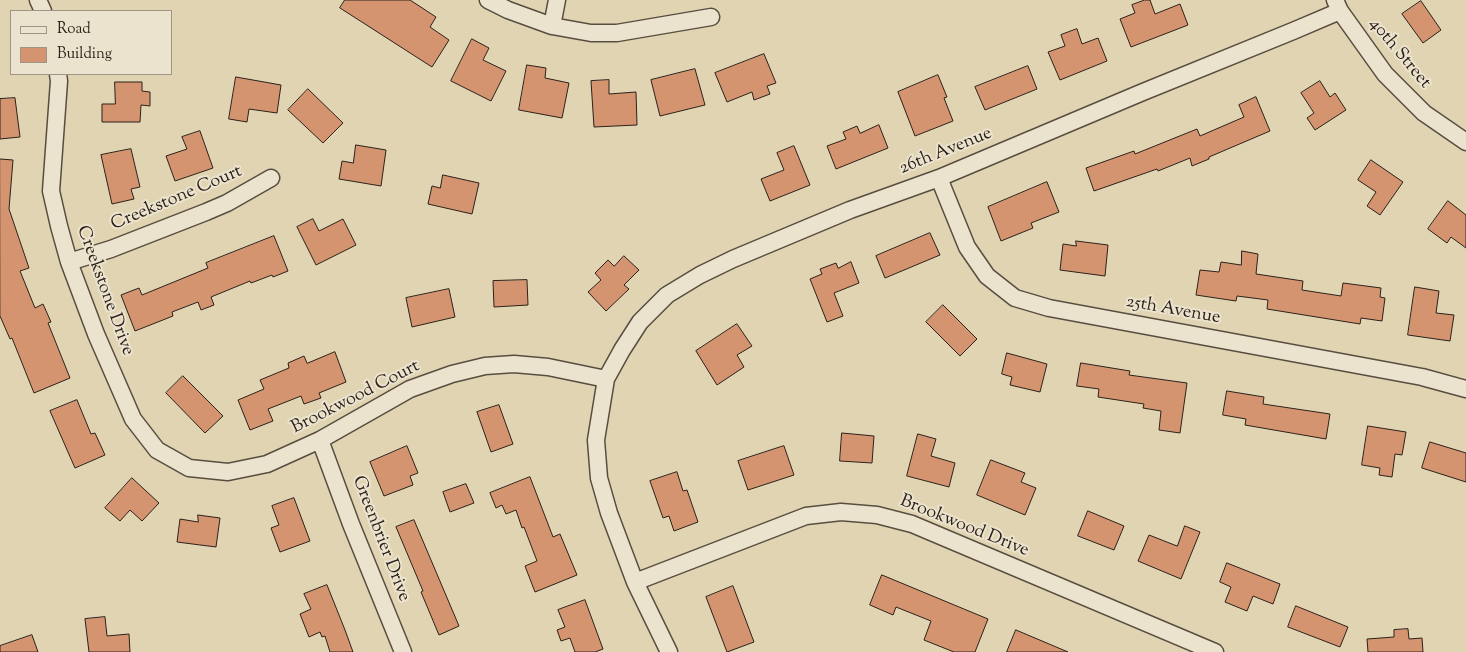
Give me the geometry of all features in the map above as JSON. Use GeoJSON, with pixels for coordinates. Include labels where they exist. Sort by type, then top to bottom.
{"type":"FeatureCollection","features":[{"type":"Feature","properties":{"kind":"street"},"geometry":{"type":"LineString","coordinates":[[488,0],[508,10],[552,26],[592,33],[617,33],[711,17]]}},
{"type":"Feature","properties":{"kind":"street"},"geometry":{"type":"LineString","coordinates":[[552,26],[557,0]]}},
{"type":"Feature","properties":{"kind":"street","name":"40th Street"},"geometry":{"type":"LineString","coordinates":[[1337,6],[1385,74],[1424,113],[1466,142]]}},
{"type":"Feature","properties":{"kind":"street","name":"26th Avenue"},"geometry":{"type":"LineString","coordinates":[[669,652],[635,582],[610,513],[599,478],[596,440],[606,379],[640,322],[667,294],[733,259],[850,210],[939,178],[1142,92],[1294,31],[1337,6]]}},
{"type":"Feature","properties":{"kind":"street","name":"Creekstone Drive"},"geometry":{"type":"LineString","coordinates":[[58,75],[51,191],[58,226],[69,262],[100,343],[133,420],[157,450],[189,468],[213,470]]}},
{"type":"Feature","properties":{"kind":"street","name":"Creekstone Court"},"geometry":{"type":"LineString","coordinates":[[69,262],[111,249],[206,212],[227,203],[271,178]]}},
{"type":"Feature","properties":{"kind":"street","name":"25th Avenue"},"geometry":{"type":"LineString","coordinates":[[939,178],[967,247],[987,276],[1015,298],[1049,308],[1422,377],[1466,389]]}},
{"type":"Feature","properties":{"kind":"street","name":"Brookwood Court"},"geometry":{"type":"LineString","coordinates":[[213,470],[228,472],[267,464],[320,440],[410,389],[452,374],[485,366],[514,364],[548,367],[606,379]]}},
{"type":"Feature","properties":{"kind":"street","name":"Greenbrier Drive"},"geometry":{"type":"LineString","coordinates":[[320,440],[351,524],[403,652]]}},
{"type":"Feature","properties":{"kind":"street","name":"Brookwood Drive"},"geometry":{"type":"LineString","coordinates":[[635,582],[806,516],[841,512],[877,515],[912,524],[1215,652]]}},
{"type":"Feature","properties":{"kind":"building"},"geometry":{"type":"Polygon","coordinates":[[[345,0],[410,0],[436,17],[430,27],[449,40],[432,67],[340,8],[345,0]]]}},
{"type":"Feature","properties":{"kind":"building"},"geometry":{"type":"Polygon","coordinates":[[[1150,0],[1155,14],[1180,4],[1188,25],[1131,47],[1120,19],[1135,13],[1132,5],[1150,0]]]}},
{"type":"Feature","properties":{"kind":"building"},"geometry":{"type":"Polygon","coordinates":[[[1421,1],[1441,30],[1423,43],[1402,14],[1421,1]]]}},
{"type":"Feature","properties":{"kind":"building"},"geometry":{"type":"Polygon","coordinates":[[[1077,29],[1082,44],[1098,38],[1107,61],[1060,80],[1048,52],[1065,46],[1061,35],[1077,29]]]}},
{"type":"Feature","properties":{"kind":"building"},"geometry":{"type":"Polygon","coordinates":[[[472,39],[489,48],[483,60],[506,71],[491,101],[451,81],[472,39]]]}},
{"type":"Feature","properties":{"kind":"building"},"geometry":{"type":"Polygon","coordinates":[[[764,54],[776,83],[767,86],[770,94],[754,100],[752,92],[727,102],[715,73],[764,54]]]}},
{"type":"Feature","properties":{"kind":"building"},"geometry":{"type":"Polygon","coordinates":[[[527,65],[546,68],[545,78],[569,83],[562,118],[519,110],[527,65]]]}},
{"type":"Feature","properties":{"kind":"building"},"geometry":{"type":"Polygon","coordinates":[[[1028,66],[1037,89],[985,110],[975,87],[1028,66]]]}},
{"type":"Feature","properties":{"kind":"building"},"geometry":{"type":"Polygon","coordinates":[[[695,69],[705,105],[660,116],[651,80],[695,69]]]}},
{"type":"Feature","properties":{"kind":"building"},"geometry":{"type":"Polygon","coordinates":[[[938,75],[947,97],[944,98],[953,121],[915,136],[898,92],[938,75]]]}},
{"type":"Feature","properties":{"kind":"building"},"geometry":{"type":"Polygon","coordinates":[[[236,77],[281,85],[277,113],[249,109],[247,122],[229,119],[236,77]]]}},
{"type":"Feature","properties":{"kind":"building"},"geometry":{"type":"Polygon","coordinates":[[[609,80],[609,94],[636,92],[637,125],[594,127],[591,81],[609,80]]]}},
{"type":"Feature","properties":{"kind":"building"},"geometry":{"type":"Polygon","coordinates":[[[1320,81],[1330,97],[1335,93],[1346,110],[1315,130],[1307,118],[1314,113],[1301,93],[1320,81]]]}},
{"type":"Feature","properties":{"kind":"building"},"geometry":{"type":"Polygon","coordinates":[[[115,82],[142,82],[142,91],[150,92],[150,106],[141,105],[140,122],[102,122],[102,104],[115,104],[115,82]]]}},
{"type":"Feature","properties":{"kind":"building"},"geometry":{"type":"Polygon","coordinates":[[[308,89],[343,123],[323,143],[288,110],[308,89]]]}},
{"type":"Feature","properties":{"kind":"building"},"geometry":{"type":"Polygon","coordinates":[[[1256,97],[1270,131],[1192,166],[1190,158],[1158,171],[1157,169],[1094,191],[1086,168],[1134,151],[1135,154],[1197,129],[1200,136],[1244,117],[1239,105],[1256,97]]]}},
{"type":"Feature","properties":{"kind":"building"},"geometry":{"type":"Polygon","coordinates":[[[15,98],[20,137],[0,139],[0,99],[15,98]]]}},
{"type":"Feature","properties":{"kind":"building"},"geometry":{"type":"Polygon","coordinates":[[[879,125],[888,148],[836,169],[827,146],[846,139],[843,132],[857,126],[860,133],[879,125]]]}},
{"type":"Feature","properties":{"kind":"building"},"geometry":{"type":"Polygon","coordinates":[[[200,131],[213,168],[175,181],[166,156],[187,149],[182,137],[200,131]]]}},
{"type":"Feature","properties":{"kind":"building"},"geometry":{"type":"Polygon","coordinates":[[[356,145],[386,150],[381,186],[339,179],[342,161],[353,163],[356,145]]]}},
{"type":"Feature","properties":{"kind":"building"},"geometry":{"type":"Polygon","coordinates":[[[794,146],[810,185],[770,201],[761,179],[784,170],[777,153],[794,146]]]}},
{"type":"Feature","properties":{"kind":"building"},"geometry":{"type":"Polygon","coordinates":[[[131,149],[140,187],[131,189],[134,199],[112,204],[101,155],[131,149]]]}},
{"type":"Feature","properties":{"kind":"building"},"geometry":{"type":"Polygon","coordinates":[[[0,159],[13,160],[9,209],[29,268],[20,271],[35,308],[43,304],[51,322],[48,323],[70,378],[34,393],[12,338],[10,339],[0,316],[0,159]]]}},
{"type":"Feature","properties":{"kind":"building"},"geometry":{"type":"Polygon","coordinates":[[[1371,160],[1403,182],[1380,215],[1367,206],[1376,192],[1358,180],[1371,160]]]}},
{"type":"Feature","properties":{"kind":"building"},"geometry":{"type":"Polygon","coordinates":[[[443,175],[479,183],[472,214],[428,204],[432,186],[440,188],[443,175]]]}},
{"type":"Feature","properties":{"kind":"building"},"geometry":{"type":"Polygon","coordinates":[[[1047,182],[1059,212],[1031,223],[1033,228],[1001,241],[988,207],[1047,182]]]}},
{"type":"Feature","properties":{"kind":"building"},"geometry":{"type":"Polygon","coordinates":[[[1448,201],[1466,215],[1466,248],[1451,237],[1447,243],[1428,229],[1448,201]]]}},
{"type":"Feature","properties":{"kind":"building"},"geometry":{"type":"Polygon","coordinates":[[[313,219],[319,231],[343,219],[356,245],[316,265],[297,227],[313,219]]]}},
{"type":"Feature","properties":{"kind":"building"},"geometry":{"type":"Polygon","coordinates":[[[930,233],[940,255],[885,278],[876,256],[930,233]]]}},
{"type":"Feature","properties":{"kind":"building"},"geometry":{"type":"Polygon","coordinates":[[[274,236],[288,271],[251,283],[250,281],[211,297],[214,305],[201,310],[198,302],[172,312],[173,316],[135,331],[121,295],[139,288],[142,295],[208,268],[206,263],[274,236]]]}},
{"type":"Feature","properties":{"kind":"building"},"geometry":{"type":"Polygon","coordinates":[[[1076,241],[1108,245],[1105,276],[1060,270],[1063,244],[1076,246],[1076,241]]]}},
{"type":"Feature","properties":{"kind":"building"},"geometry":{"type":"Polygon","coordinates":[[[1242,251],[1258,254],[1256,274],[1303,281],[1302,290],[1341,296],[1343,283],[1381,288],[1380,297],[1385,298],[1382,321],[1361,318],[1360,324],[1267,309],[1268,300],[1237,296],[1236,301],[1196,295],[1200,270],[1219,272],[1221,262],[1241,265],[1242,251]]]}},
{"type":"Feature","properties":{"kind":"building"},"geometry":{"type":"Polygon","coordinates":[[[624,256],[639,270],[624,285],[629,289],[606,311],[588,292],[601,280],[595,273],[608,260],[614,266],[624,256]]]}},
{"type":"Feature","properties":{"kind":"building"},"geometry":{"type":"Polygon","coordinates":[[[851,262],[859,283],[834,293],[843,316],[827,322],[810,279],[822,274],[820,269],[836,263],[838,268],[851,262]]]}},
{"type":"Feature","properties":{"kind":"building"},"geometry":{"type":"Polygon","coordinates":[[[527,280],[528,305],[494,307],[493,281],[527,280]]]}},
{"type":"Feature","properties":{"kind":"building"},"geometry":{"type":"Polygon","coordinates":[[[1415,287],[1439,291],[1436,313],[1454,315],[1450,341],[1408,335],[1415,287]]]}},
{"type":"Feature","properties":{"kind":"building"},"geometry":{"type":"Polygon","coordinates":[[[449,289],[455,317],[412,327],[406,298],[449,289]]]}},
{"type":"Feature","properties":{"kind":"building"},"geometry":{"type":"Polygon","coordinates":[[[943,305],[977,339],[960,356],[926,322],[943,305]]]}},
{"type":"Feature","properties":{"kind":"building"},"geometry":{"type":"Polygon","coordinates":[[[737,324],[752,346],[737,355],[744,367],[717,385],[696,351],[737,324]]]}},
{"type":"Feature","properties":{"kind":"building"},"geometry":{"type":"Polygon","coordinates":[[[335,352],[346,382],[319,393],[321,398],[304,404],[301,396],[268,409],[273,421],[250,430],[238,400],[264,389],[260,380],[289,368],[288,363],[304,356],[307,363],[335,352]]]}},
{"type":"Feature","properties":{"kind":"building"},"geometry":{"type":"Polygon","coordinates":[[[1007,353],[1047,364],[1040,392],[1010,385],[1012,377],[1002,374],[1007,353]]]}},
{"type":"Feature","properties":{"kind":"building"},"geometry":{"type":"Polygon","coordinates":[[[1081,363],[1130,371],[1129,375],[1187,383],[1180,433],[1159,430],[1161,411],[1143,408],[1144,404],[1098,397],[1099,389],[1077,386],[1081,363]]]}},
{"type":"Feature","properties":{"kind":"building"},"geometry":{"type":"Polygon","coordinates":[[[183,376],[223,416],[205,433],[166,393],[183,376]]]}},
{"type":"Feature","properties":{"kind":"building"},"geometry":{"type":"Polygon","coordinates":[[[1227,391],[1264,397],[1263,404],[1330,414],[1326,439],[1245,425],[1246,419],[1223,415],[1227,391]]]}},
{"type":"Feature","properties":{"kind":"building"},"geometry":{"type":"Polygon","coordinates":[[[77,400],[91,434],[95,433],[105,455],[75,468],[50,411],[77,400]]]}},
{"type":"Feature","properties":{"kind":"building"},"geometry":{"type":"Polygon","coordinates":[[[499,405],[513,444],[491,452],[477,412],[499,405]]]}},
{"type":"Feature","properties":{"kind":"building"},"geometry":{"type":"Polygon","coordinates":[[[1368,426],[1406,432],[1402,455],[1395,454],[1392,477],[1379,475],[1380,468],[1362,465],[1368,426]]]}},
{"type":"Feature","properties":{"kind":"building"},"geometry":{"type":"Polygon","coordinates":[[[842,433],[874,436],[872,463],[840,461],[842,433]]]}},
{"type":"Feature","properties":{"kind":"building"},"geometry":{"type":"Polygon","coordinates":[[[918,434],[936,439],[931,456],[955,463],[949,487],[907,476],[918,434]]]}},
{"type":"Feature","properties":{"kind":"building"},"geometry":{"type":"Polygon","coordinates":[[[1430,442],[1466,453],[1466,482],[1422,468],[1430,442]]]}},
{"type":"Feature","properties":{"kind":"building"},"geometry":{"type":"Polygon","coordinates":[[[407,446],[418,473],[410,476],[413,485],[384,496],[370,462],[407,446]]]}},
{"type":"Feature","properties":{"kind":"building"},"geometry":{"type":"Polygon","coordinates":[[[784,446],[794,475],[748,490],[738,461],[784,446]]]}},
{"type":"Feature","properties":{"kind":"building"},"geometry":{"type":"Polygon","coordinates":[[[991,460],[1025,473],[1021,482],[1036,488],[1025,515],[977,495],[991,460]]]}},
{"type":"Feature","properties":{"kind":"building"},"geometry":{"type":"Polygon","coordinates":[[[677,472],[683,491],[687,490],[698,522],[674,531],[669,516],[663,518],[650,481],[677,472]]]}},
{"type":"Feature","properties":{"kind":"building"},"geometry":{"type":"Polygon","coordinates":[[[530,477],[553,537],[560,534],[577,575],[535,592],[525,566],[537,561],[524,527],[522,528],[516,510],[506,514],[502,505],[496,508],[490,493],[530,477]]]}},
{"type":"Feature","properties":{"kind":"building"},"geometry":{"type":"Polygon","coordinates":[[[132,478],[159,503],[142,521],[130,510],[120,521],[105,508],[132,478]]]}},
{"type":"Feature","properties":{"kind":"building"},"geometry":{"type":"Polygon","coordinates":[[[466,484],[474,503],[450,512],[443,492],[466,484]]]}},
{"type":"Feature","properties":{"kind":"building"},"geometry":{"type":"Polygon","coordinates":[[[294,498],[310,541],[280,552],[271,528],[279,525],[272,506],[294,498]]]}},
{"type":"Feature","properties":{"kind":"building"},"geometry":{"type":"Polygon","coordinates":[[[1088,511],[1124,526],[1114,550],[1078,536],[1088,511]]]}},
{"type":"Feature","properties":{"kind":"building"},"geometry":{"type":"Polygon","coordinates":[[[198,515],[220,518],[216,547],[177,542],[180,519],[198,522],[198,515]]]}},
{"type":"Feature","properties":{"kind":"building"},"geometry":{"type":"Polygon","coordinates":[[[414,520],[459,626],[439,635],[396,527],[414,520]]]}},
{"type":"Feature","properties":{"kind":"building"},"geometry":{"type":"Polygon","coordinates":[[[1185,526],[1200,532],[1181,579],[1138,561],[1149,535],[1177,546],[1185,526]]]}},
{"type":"Feature","properties":{"kind":"building"},"geometry":{"type":"Polygon","coordinates":[[[1227,563],[1280,584],[1273,604],[1253,596],[1247,611],[1225,602],[1231,587],[1220,582],[1227,563]]]}},
{"type":"Feature","properties":{"kind":"building"},"geometry":{"type":"Polygon","coordinates":[[[882,575],[988,619],[975,652],[954,652],[924,640],[931,621],[896,607],[893,615],[870,605],[882,575]]]}},
{"type":"Feature","properties":{"kind":"building"},"geometry":{"type":"Polygon","coordinates":[[[327,585],[353,652],[330,652],[325,636],[322,637],[320,632],[309,637],[300,614],[311,609],[304,594],[327,585]]]}},
{"type":"Feature","properties":{"kind":"building"},"geometry":{"type":"Polygon","coordinates":[[[733,586],[754,642],[727,652],[706,597],[733,586]]]}},
{"type":"Feature","properties":{"kind":"building"},"geometry":{"type":"Polygon","coordinates":[[[585,600],[603,649],[595,652],[575,652],[570,638],[561,641],[557,630],[565,627],[558,610],[585,600]]]}},
{"type":"Feature","properties":{"kind":"building"},"geometry":{"type":"Polygon","coordinates":[[[1296,606],[1348,627],[1340,647],[1288,627],[1296,606]]]}},
{"type":"Feature","properties":{"kind":"building"},"geometry":{"type":"Polygon","coordinates":[[[105,617],[107,636],[129,634],[130,652],[89,652],[85,619],[105,617]]]}},
{"type":"Feature","properties":{"kind":"building"},"geometry":{"type":"Polygon","coordinates":[[[1408,629],[1409,639],[1422,638],[1423,652],[1368,652],[1367,639],[1394,637],[1394,630],[1408,629]]]}},
{"type":"Feature","properties":{"kind":"building"},"geometry":{"type":"Polygon","coordinates":[[[1016,630],[1068,652],[1007,652],[1016,630]]]}},
{"type":"Feature","properties":{"kind":"building"},"geometry":{"type":"Polygon","coordinates":[[[32,635],[38,652],[0,652],[0,646],[32,635]]]}}]}
